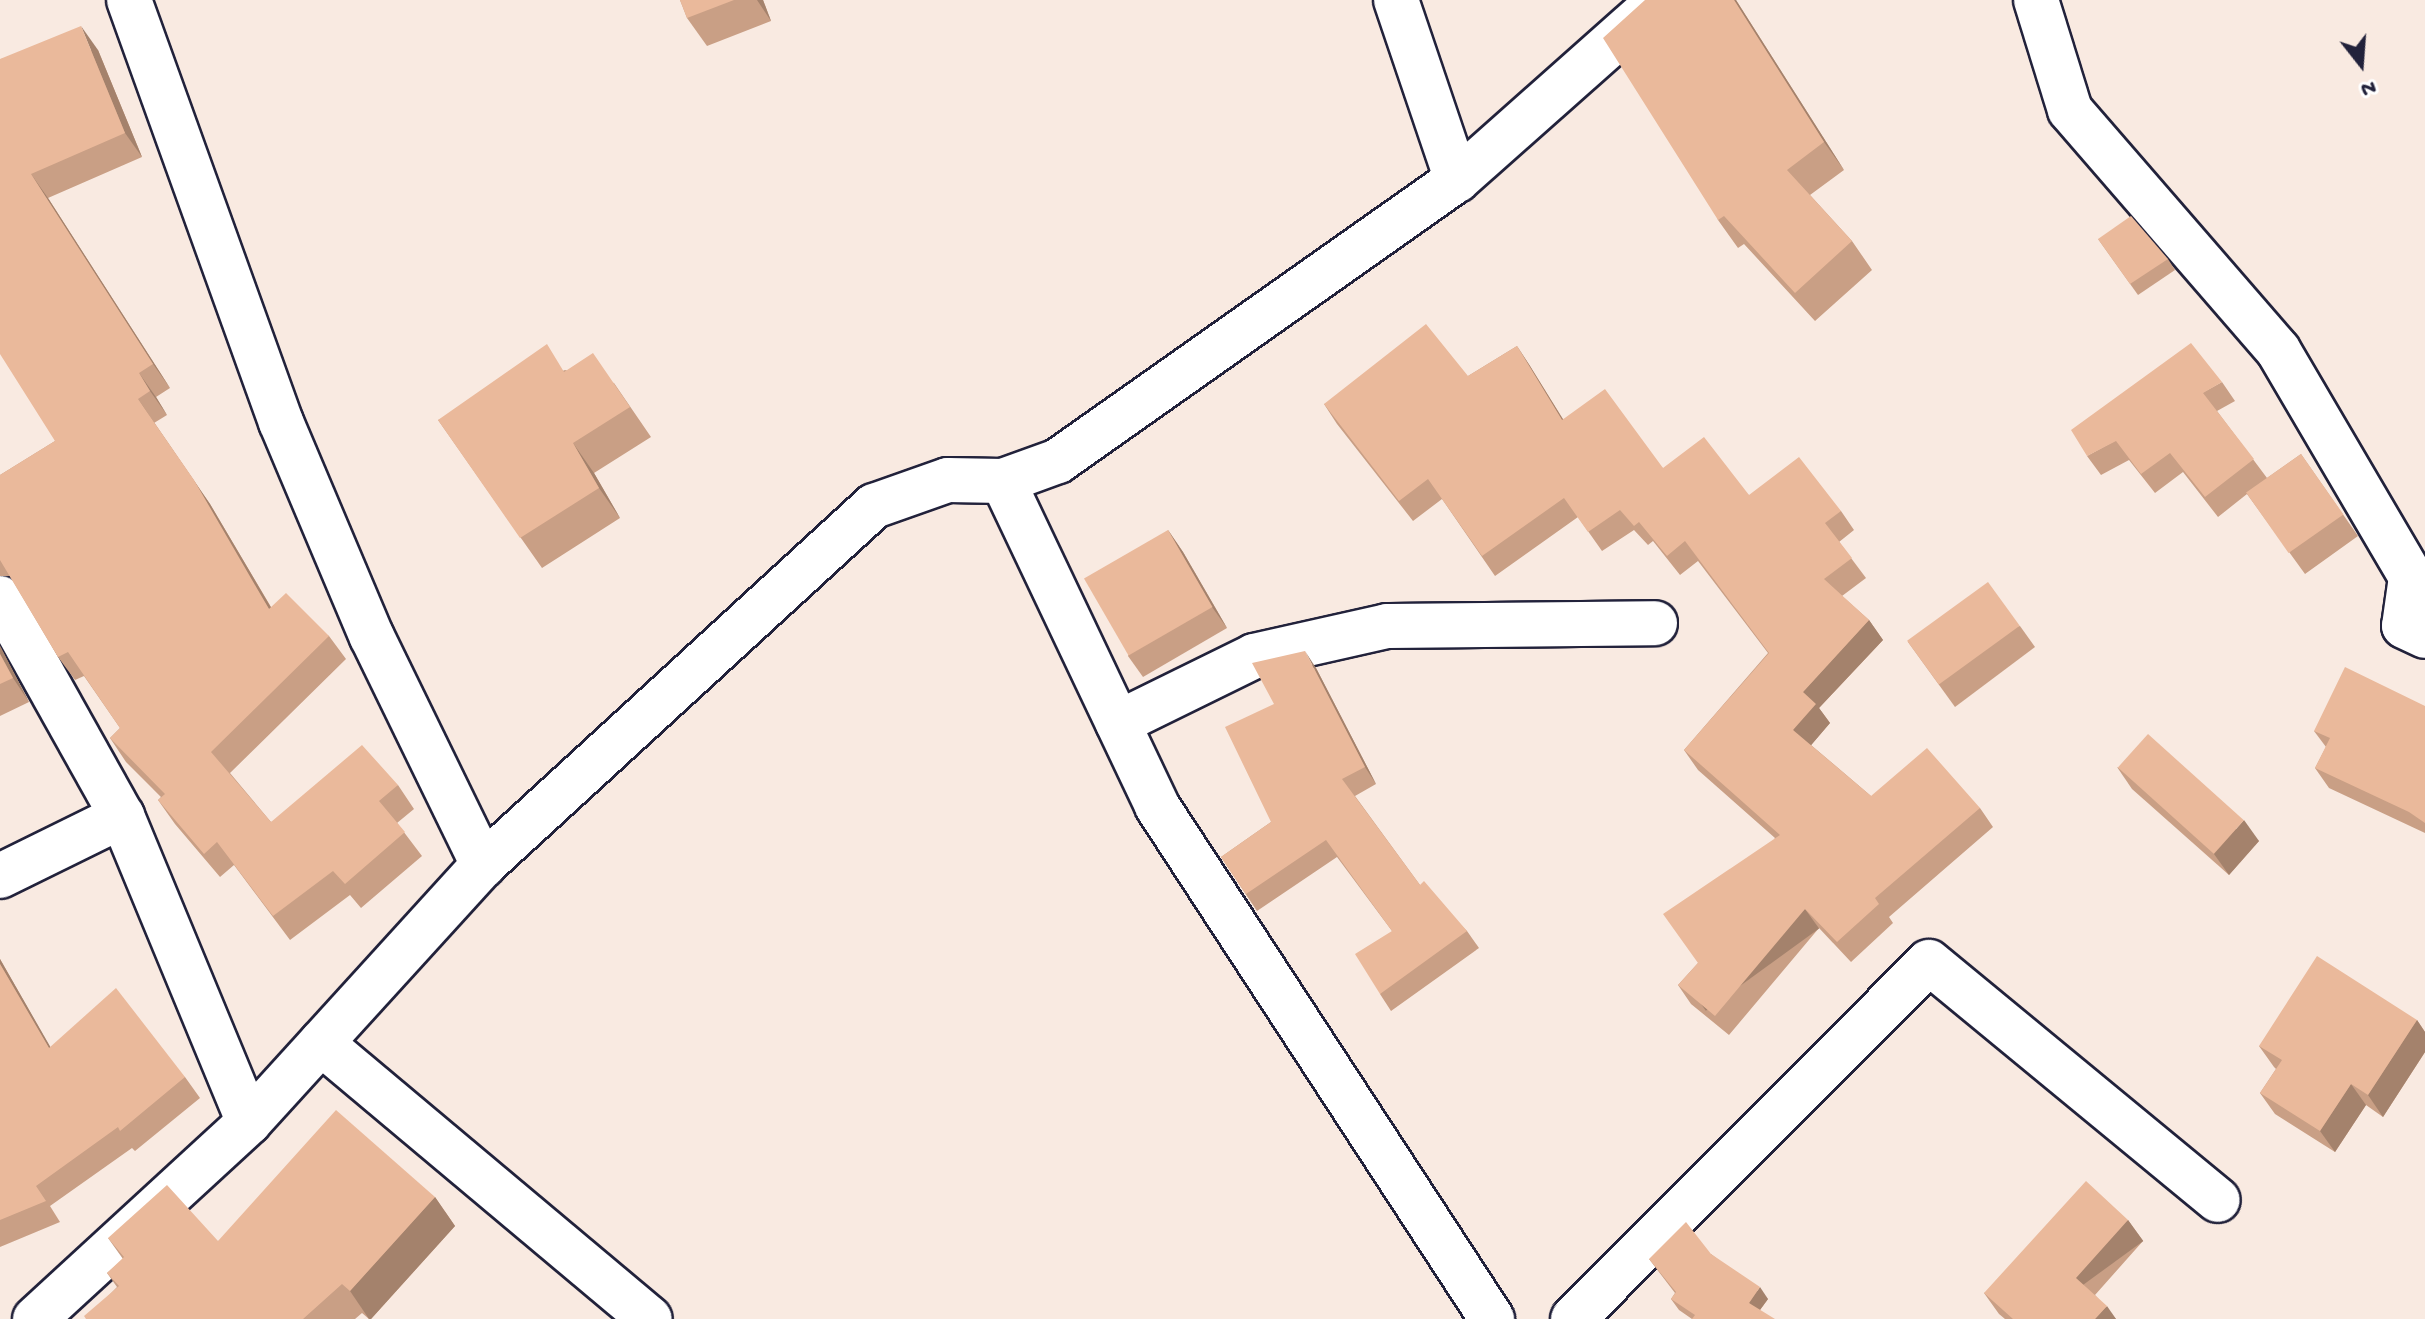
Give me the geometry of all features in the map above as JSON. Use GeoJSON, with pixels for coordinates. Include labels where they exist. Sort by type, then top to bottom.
{"type":"FeatureCollection","features":[{"type":"Feature","properties":{"kind":"street"},"geometry":{"type":"LineString","coordinates":[[129,0],[281,422],[372,637],[483,865]]}},
{"type":"Feature","properties":{"kind":"street"},"geometry":{"type":"LineString","coordinates":[[1396,0],[1457,180]]}},
{"type":"Feature","properties":{"kind":"street"},"geometry":{"type":"LineString","coordinates":[[35,1319],[249,1122],[483,865],[874,506],[948,480],[1003,481],[1058,461],[1457,180],[1660,0]]}},
{"type":"Feature","properties":{"kind":"street"},"geometry":{"type":"LineString","coordinates":[[2036,0],[2070,110],[2278,350],[2411,577],[2404,626],[2425,636]]}},
{"type":"Feature","properties":{"kind":"street"},"geometry":{"type":"LineString","coordinates":[[1003,481],[1157,806],[1492,1319]]}},
{"type":"Feature","properties":{"kind":"street"},"geometry":{"type":"LineString","coordinates":[[0,598],[122,816],[249,1122]]}},
{"type":"Feature","properties":{"kind":"street"},"geometry":{"type":"LineString","coordinates":[[1118,723],[1254,656],[1387,626],[1655,623]]}},
{"type":"Feature","properties":{"kind":"street"},"geometry":{"type":"LineString","coordinates":[[0,876],[122,816]]}},
{"type":"Feature","properties":{"kind":"street"},"geometry":{"type":"LineString","coordinates":[[1573,1319],[1929,962],[2218,1200]]}},
{"type":"Feature","properties":{"kind":"street"},"geometry":{"type":"LineString","coordinates":[[321,1043],[650,1319]]}},
{"type":"Feature","properties":{"kind":"building"},"geometry":{"type":"Polygon","coordinates":[[[680,0],[734,0],[687,18],[680,0]]]}},
{"type":"Feature","properties":{"kind":"building"},"geometry":{"type":"Polygon","coordinates":[[[1645,0],[1734,0],[1824,142],[1787,170],[1852,241],[1795,293],[1724,216],[1718,220],[1603,38],[1645,0]]]}},
{"type":"Feature","properties":{"kind":"building"},"geometry":{"type":"Polygon","coordinates":[[[81,26],[125,133],[31,174],[153,364],[139,373],[150,391],[138,399],[194,480],[269,609],[286,593],[329,636],[211,752],[271,822],[362,745],[398,785],[379,801],[405,832],[345,884],[333,871],[273,916],[217,842],[204,854],[158,800],[165,794],[110,738],[120,728],[68,652],[58,657],[0,560],[0,475],[55,441],[0,354],[0,59],[81,26]]]}},
{"type":"Feature","properties":{"kind":"building"},"geometry":{"type":"Polygon","coordinates":[[[2131,216],[2168,259],[2130,284],[2098,239],[2131,216]]]}},
{"type":"Feature","properties":{"kind":"building"},"geometry":{"type":"Polygon","coordinates":[[[1426,324],[1468,376],[1517,346],[1562,420],[1605,389],[1663,468],[1704,437],[1749,495],[1799,457],[1841,511],[1825,523],[1852,558],[1824,579],[1869,620],[1803,692],[1816,704],[1793,730],[1871,796],[1927,748],[1980,808],[1875,898],[1879,904],[1837,942],[1805,909],[1715,1016],[1678,985],[1698,963],[1663,914],[1780,835],[1684,750],[1769,653],[1685,541],[1667,556],[1639,522],[1634,526],[1620,510],[1588,532],[1564,498],[1482,556],[1428,479],[1399,501],[1324,404],[1426,324]]]}},
{"type":"Feature","properties":{"kind":"building"},"geometry":{"type":"Polygon","coordinates":[[[2191,343],[2222,382],[2203,393],[2254,459],[2205,497],[2170,453],[2141,474],[2116,441],[2087,456],[2071,430],[2191,343]]]}},
{"type":"Feature","properties":{"kind":"building"},"geometry":{"type":"Polygon","coordinates":[[[547,344],[564,372],[593,353],[630,407],[573,443],[599,488],[520,538],[438,420],[547,344]]]}},
{"type":"Feature","properties":{"kind":"building"},"geometry":{"type":"Polygon","coordinates":[[[2301,454],[2343,515],[2289,553],[2246,492],[2301,454]]]}},
{"type":"Feature","properties":{"kind":"building"},"geometry":{"type":"Polygon","coordinates":[[[1168,530],[1212,607],[1128,656],[1084,578],[1168,530]]]}},
{"type":"Feature","properties":{"kind":"building"},"geometry":{"type":"Polygon","coordinates":[[[1988,582],[2020,626],[1939,684],[1907,641],[1988,582]]]}},
{"type":"Feature","properties":{"kind":"building"},"geometry":{"type":"Polygon","coordinates":[[[1305,651],[1365,767],[1342,779],[1420,885],[1424,881],[1467,931],[1380,994],[1355,954],[1392,931],[1326,840],[1246,894],[1221,857],[1271,822],[1225,727],[1274,704],[1252,663],[1305,651]]]}},
{"type":"Feature","properties":{"kind":"building"},"geometry":{"type":"Polygon","coordinates":[[[0,654],[13,678],[0,684],[0,654]]]}},
{"type":"Feature","properties":{"kind":"building"},"geometry":{"type":"Polygon","coordinates":[[[2345,667],[2425,706],[2425,823],[2409,812],[2315,768],[2330,738],[2314,731],[2345,667]]]}},
{"type":"Feature","properties":{"kind":"building"},"geometry":{"type":"Polygon","coordinates":[[[2148,734],[2244,820],[2214,854],[2118,767],[2148,734]]]}},
{"type":"Feature","properties":{"kind":"building"},"geometry":{"type":"Polygon","coordinates":[[[2317,956],[2417,1020],[2368,1095],[2351,1084],[2320,1131],[2260,1093],[2282,1060],[2259,1046],[2317,956]]]}},
{"type":"Feature","properties":{"kind":"building"},"geometry":{"type":"Polygon","coordinates":[[[0,964],[49,1048],[116,988],[185,1077],[120,1131],[118,1127],[36,1186],[46,1201],[0,1220],[0,964]]]}},
{"type":"Feature","properties":{"kind":"building"},"geometry":{"type":"Polygon","coordinates":[[[336,1110],[435,1197],[350,1291],[342,1284],[303,1319],[86,1319],[84,1316],[119,1286],[107,1273],[124,1257],[108,1238],[167,1185],[218,1241],[336,1110]]]}},
{"type":"Feature","properties":{"kind":"building"},"geometry":{"type":"Polygon","coordinates":[[[2086,1181],[2128,1220],[2076,1278],[2107,1306],[2095,1319],[2013,1319],[1984,1293],[2086,1181]]]}},
{"type":"Feature","properties":{"kind":"building"},"geometry":{"type":"Polygon","coordinates":[[[1686,1222],[1711,1254],[1760,1287],[1749,1303],[1775,1319],[1692,1319],[1695,1315],[1671,1299],[1676,1292],[1649,1259],[1686,1222]]]}}]}
